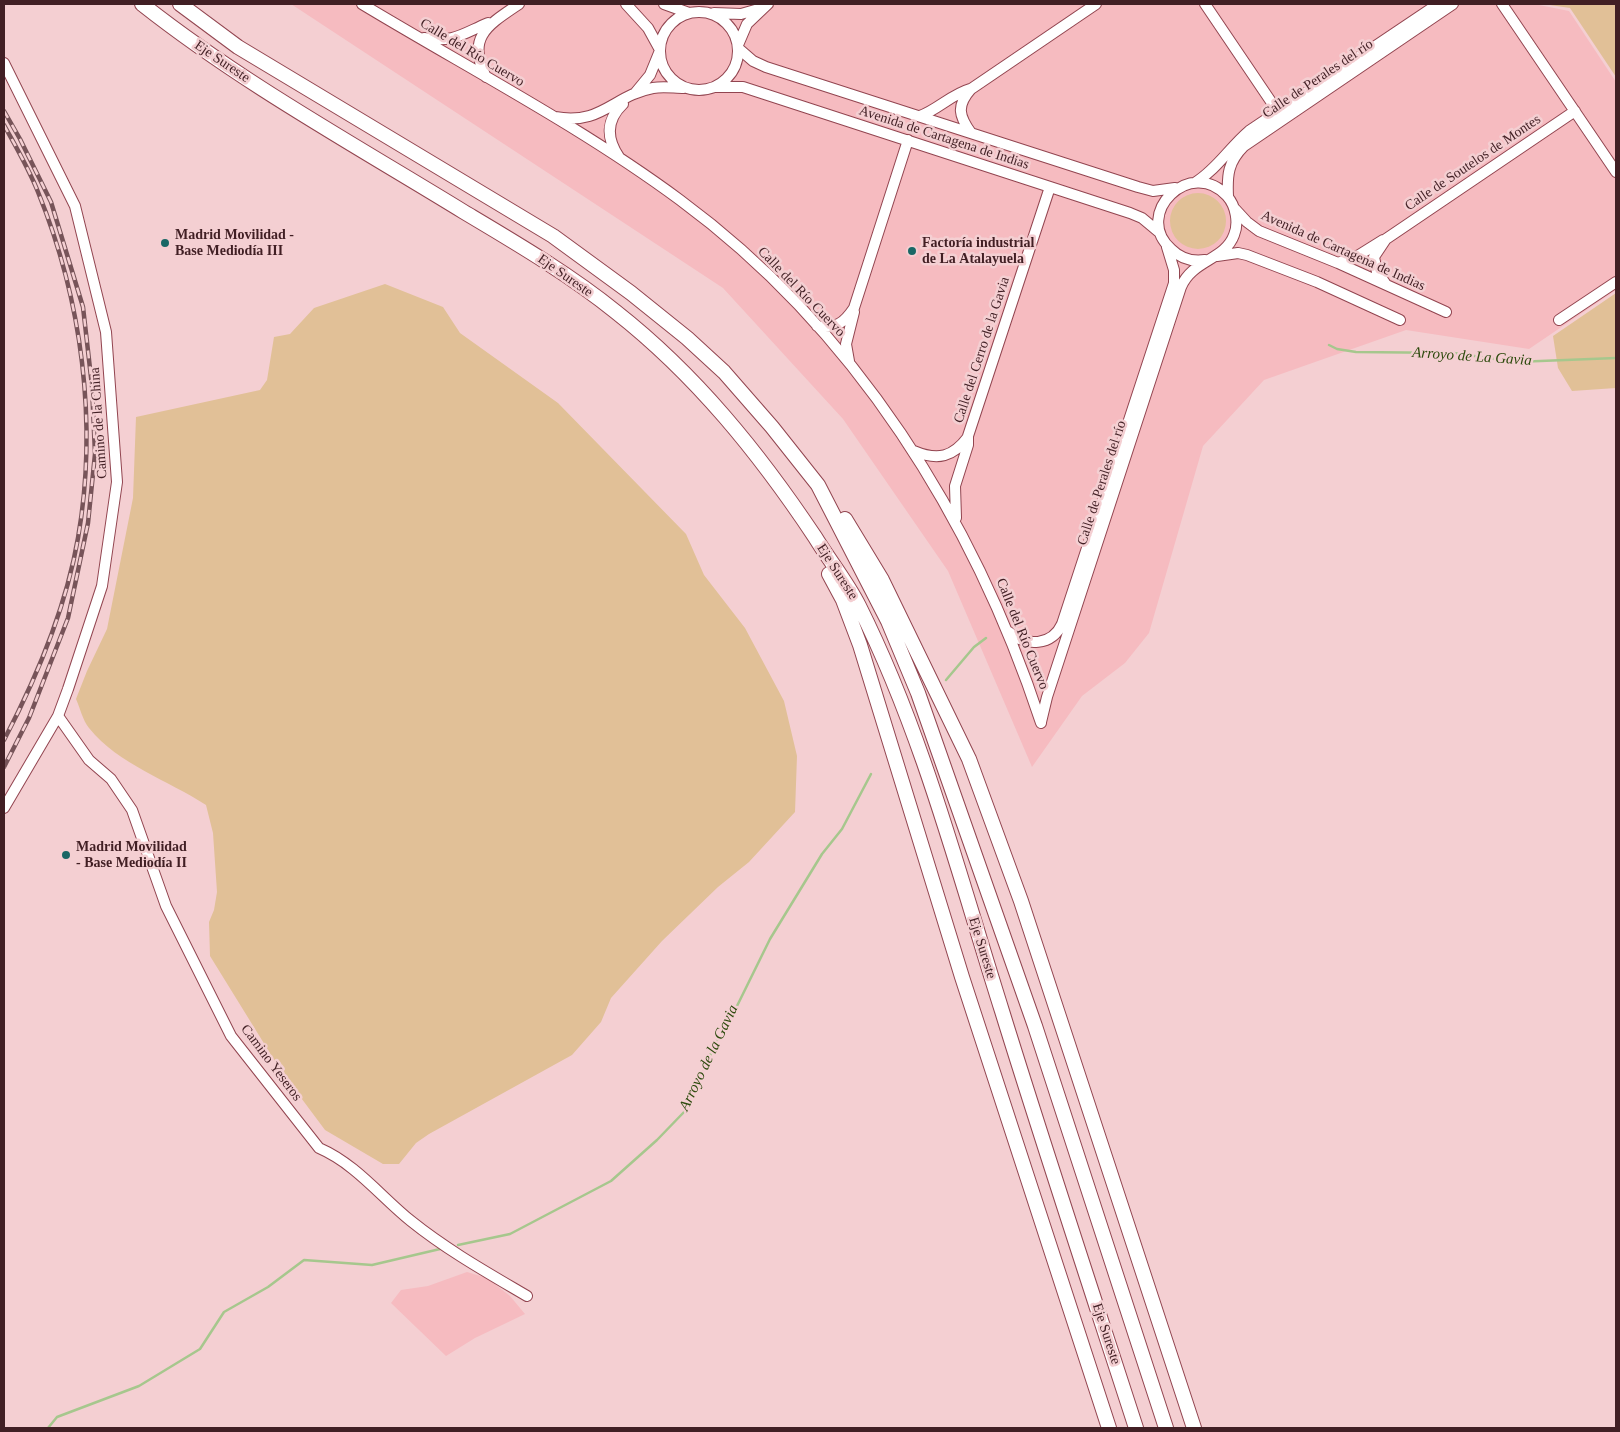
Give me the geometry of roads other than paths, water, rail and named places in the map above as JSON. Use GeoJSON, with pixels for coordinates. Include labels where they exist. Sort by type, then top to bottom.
{"type":"FeatureCollection","features":[{"type":"Feature","properties":{"kind":"highway","name":"Eje Sureste"},"geometry":{"type":"LineString","coordinates":[[142,4],[177,32],[315,124],[550,264],[617,312],[686,374],[731,422],[796,508],[857,601],[889,671],[934,795],[1136,1428]]}},
{"type":"Feature","properties":{"kind":"highway","name":"Eje Sureste"},"geometry":{"type":"LineString","coordinates":[[180,4],[238,47],[552,236],[631,293],[687,338],[724,372],[772,427],[818,485],[888,621],[918,693],[1035,1026],[1166,1428]]}},
{"type":"Feature","properties":{"kind":"highway"},"geometry":{"type":"LineString","coordinates":[[818,485],[848,523],[882,580],[969,760],[1021,901],[1194,1428]]}},
{"type":"Feature","properties":{"kind":"highway"},"geometry":{"type":"LineString","coordinates":[[796,508],[843,600],[860,646],[951,940],[1109,1428]]}},
{"type":"Feature","properties":{"kind":"street","name":"Calle del Río Cuervo"},"geometry":{"type":"LineString","coordinates":[[362,4],[620,158],[682,201],[760,266],[817,326],[851,365],[914,451],[957,524],[1008,630],[1041,723]]}},
{"type":"Feature","properties":{"kind":"street"},"geometry":{"type":"LineString","coordinates":[[486,77],[478,58],[478,44],[484,32],[496,20],[519,4]]}},
{"type":"Feature","properties":{"kind":"street"},"geometry":{"type":"LineString","coordinates":[[626,4],[648,28],[659,50],[666,73],[673,81],[687,88]]}},
{"type":"Feature","properties":{"kind":"street"},"geometry":{"type":"LineString","coordinates":[[664,4],[689,12],[740,14],[765,6]]}},
{"type":"Feature","properties":{"kind":"street"},"geometry":{"type":"LineString","coordinates":[[971,133],[960,113],[961,103],[971,89],[1096,4]]}},
{"type":"Feature","properties":{"kind":"street"},"geometry":{"type":"LineString","coordinates":[[1205,4],[1278,112]]}},
{"type":"Feature","properties":{"kind":"street","name":"Calle de Perales del río"},"geometry":{"type":"LineString","coordinates":[[1196,182],[1209,174],[1237,142],[1278,112],[1438,4]]}},
{"type":"Feature","properties":{"kind":"street","name":"Calle de Perales del río"},"geometry":{"type":"LineString","coordinates":[[1228,196],[1230,163],[1244,146],[1454,4]]}},
{"type":"Feature","properties":{"kind":"street"},"geometry":{"type":"LineString","coordinates":[[1502,4],[1616,172]]}},
{"type":"Feature","properties":{"kind":"street"},"geometry":{"type":"LineString","coordinates":[[550,116],[585,118],[595,116],[652,88],[706,90],[714,87],[731,74],[735,66],[738,46],[747,24],[765,6]]}},
{"type":"Feature","properties":{"kind":"street"},"geometry":{"type":"LineString","coordinates":[[620,158],[610,141],[609,127],[615,112],[650,75],[667,26],[689,12]]}},
{"type":"Feature","properties":{"kind":"street"},"geometry":{"type":"LineString","coordinates":[[708,13],[720,18],[729,25],[738,46]]}},
{"type":"Feature","properties":{"kind":"street"},"geometry":{"type":"LineString","coordinates":[[418,37],[454,38],[496,20]]}},
{"type":"Feature","properties":{"kind":"street","name":"Avenida de Cartagena de Indias"},"geometry":{"type":"LineString","coordinates":[[738,46],[757,63],[1138,188],[1153,191],[1179,188]]}},
{"type":"Feature","properties":{"kind":"street","name":"Camino de la China"},"geometry":{"type":"LineString","coordinates":[[4,63],[75,206],[106,332],[117,482],[102,586],[58,716],[4,808]]}},
{"type":"Feature","properties":{"kind":"street","name":"Avenida de Cartagena de Indias"},"geometry":{"type":"LineString","coordinates":[[714,87],[743,87],[908,140],[1135,215],[1160,232]]}},
{"type":"Feature","properties":{"kind":"street"},"geometry":{"type":"LineString","coordinates":[[920,116],[939,107],[962,91],[971,89]]}},
{"type":"Feature","properties":{"kind":"street","name":"Calle de Soutelos de Montes"},"geometry":{"type":"LineString","coordinates":[[1385,283],[1375,267],[1374,257],[1386,239],[1575,111]]}},
{"type":"Feature","properties":{"kind":"street"},"geometry":{"type":"LineString","coordinates":[[851,365],[846,344],[854,308],[908,140]]}},
{"type":"Feature","properties":{"kind":"street"},"geometry":{"type":"LineString","coordinates":[[1209,259],[1223,251],[1235,235],[1237,227],[1234,208],[1228,196],[1213,186],[1196,182],[1179,188],[1170,194],[1160,211],[1160,232],[1167,246],[1185,259],[1195,261],[1209,259],[1238,253],[1247,255],[1317,282],[1400,320]]}},
{"type":"Feature","properties":{"kind":"street","name":"Calle del Cerro de la Gavia"},"geometry":{"type":"LineString","coordinates":[[957,524],[954,505],[955,486],[968,445],[968,436],[1050,187]]}},
{"type":"Feature","properties":{"kind":"street","name":"Avenida de Cartagena de Indias"},"geometry":{"type":"LineString","coordinates":[[1234,208],[1253,228],[1338,262],[1446,312]]}},
{"type":"Feature","properties":{"kind":"street","name":"Calle de Soutelos de Montes"},"geometry":{"type":"LineString","coordinates":[[1338,262],[1349,260],[1379,240],[1386,239]]}},
{"type":"Feature","properties":{"kind":"street","name":"Calle de Perales del río"},"geometry":{"type":"LineString","coordinates":[[1008,630],[1022,640],[1043,641],[1054,636],[1062,624],[1174,282],[1174,270],[1167,246]]}},
{"type":"Feature","properties":{"kind":"street","name":"Calle de Perales del río"},"geometry":{"type":"LineString","coordinates":[[1041,723],[1047,697],[1181,287],[1187,275],[1209,259]]}},
{"type":"Feature","properties":{"kind":"street"},"geometry":{"type":"LineString","coordinates":[[1559,320],[1616,282]]}},
{"type":"Feature","properties":{"kind":"street"},"geometry":{"type":"LineString","coordinates":[[817,326],[838,326],[846,320],[854,308]]}},
{"type":"Feature","properties":{"kind":"street","name":"Calle del Cerro de la Gavia"},"geometry":{"type":"LineString","coordinates":[[914,451],[936,457],[949,455],[959,448],[968,436]]}},
{"type":"Feature","properties":{"kind":"street","name":"Camino Yeseros"},"geometry":{"type":"LineString","coordinates":[[58,716],[89,760],[111,779],[132,810],[166,906],[232,1036],[319,1148],[332,1154],[371,1184],[412,1222],[472,1263],[527,1296]]}},
{"type":"Feature","properties":{"kind":"waterway","name":"Arroyo de La Gavia"},"geometry":{"type":"LineString","coordinates":[[1329,345],[1337,349],[1356,352],[1454,353],[1515,362],[1616,358]]}},
{"type":"Feature","properties":{"kind":"waterway","name":"Arroyo de la Gavia"},"geometry":{"type":"LineString","coordinates":[[946,680],[974,647],[986,638]]}},
{"type":"Feature","properties":{"kind":"waterway","name":"Arroyo de la Gavia"},"geometry":{"type":"LineString","coordinates":[[458,1245],[510,1234],[611,1181],[657,1140],[685,1111],[717,1040],[737,1006],[770,939],[822,854],[842,829],[871,774]]}},
{"type":"Feature","properties":{"kind":"waterway","name":"Arroyo de la Gavia"},"geometry":{"type":"LineString","coordinates":[[48,1428],[57,1417],[139,1386],[200,1349],[224,1312],[268,1287],[304,1260],[372,1265],[440,1249]]}},
{"type":"Feature","properties":{"kind":"railway"},"geometry":{"type":"LineString","coordinates":[[4,111],[51,202],[83,307],[92,386],[95,454],[88,523],[68,618],[29,718],[4,767]]}},
{"type":"Feature","properties":{"kind":"railway"},"geometry":{"type":"LineString","coordinates":[[4,125],[38,192],[66,275],[82,362],[86,406],[84,495],[73,564],[49,642],[28,692],[4,740]]}},
{"type":"Feature","properties":{"kind":"place","name":"Madrid Movilidad - Base Mediodía III"},"geometry":{"type":"Point","coordinates":[165,243]}},
{"type":"Feature","properties":{"kind":"place","name":"Factoría industrial de La Atalayuela"},"geometry":{"type":"Point","coordinates":[912,251]}},
{"type":"Feature","properties":{"kind":"place","name":"Madrid Movilidad - Base Mediodía II"},"geometry":{"type":"Point","coordinates":[66,855]}}]}
